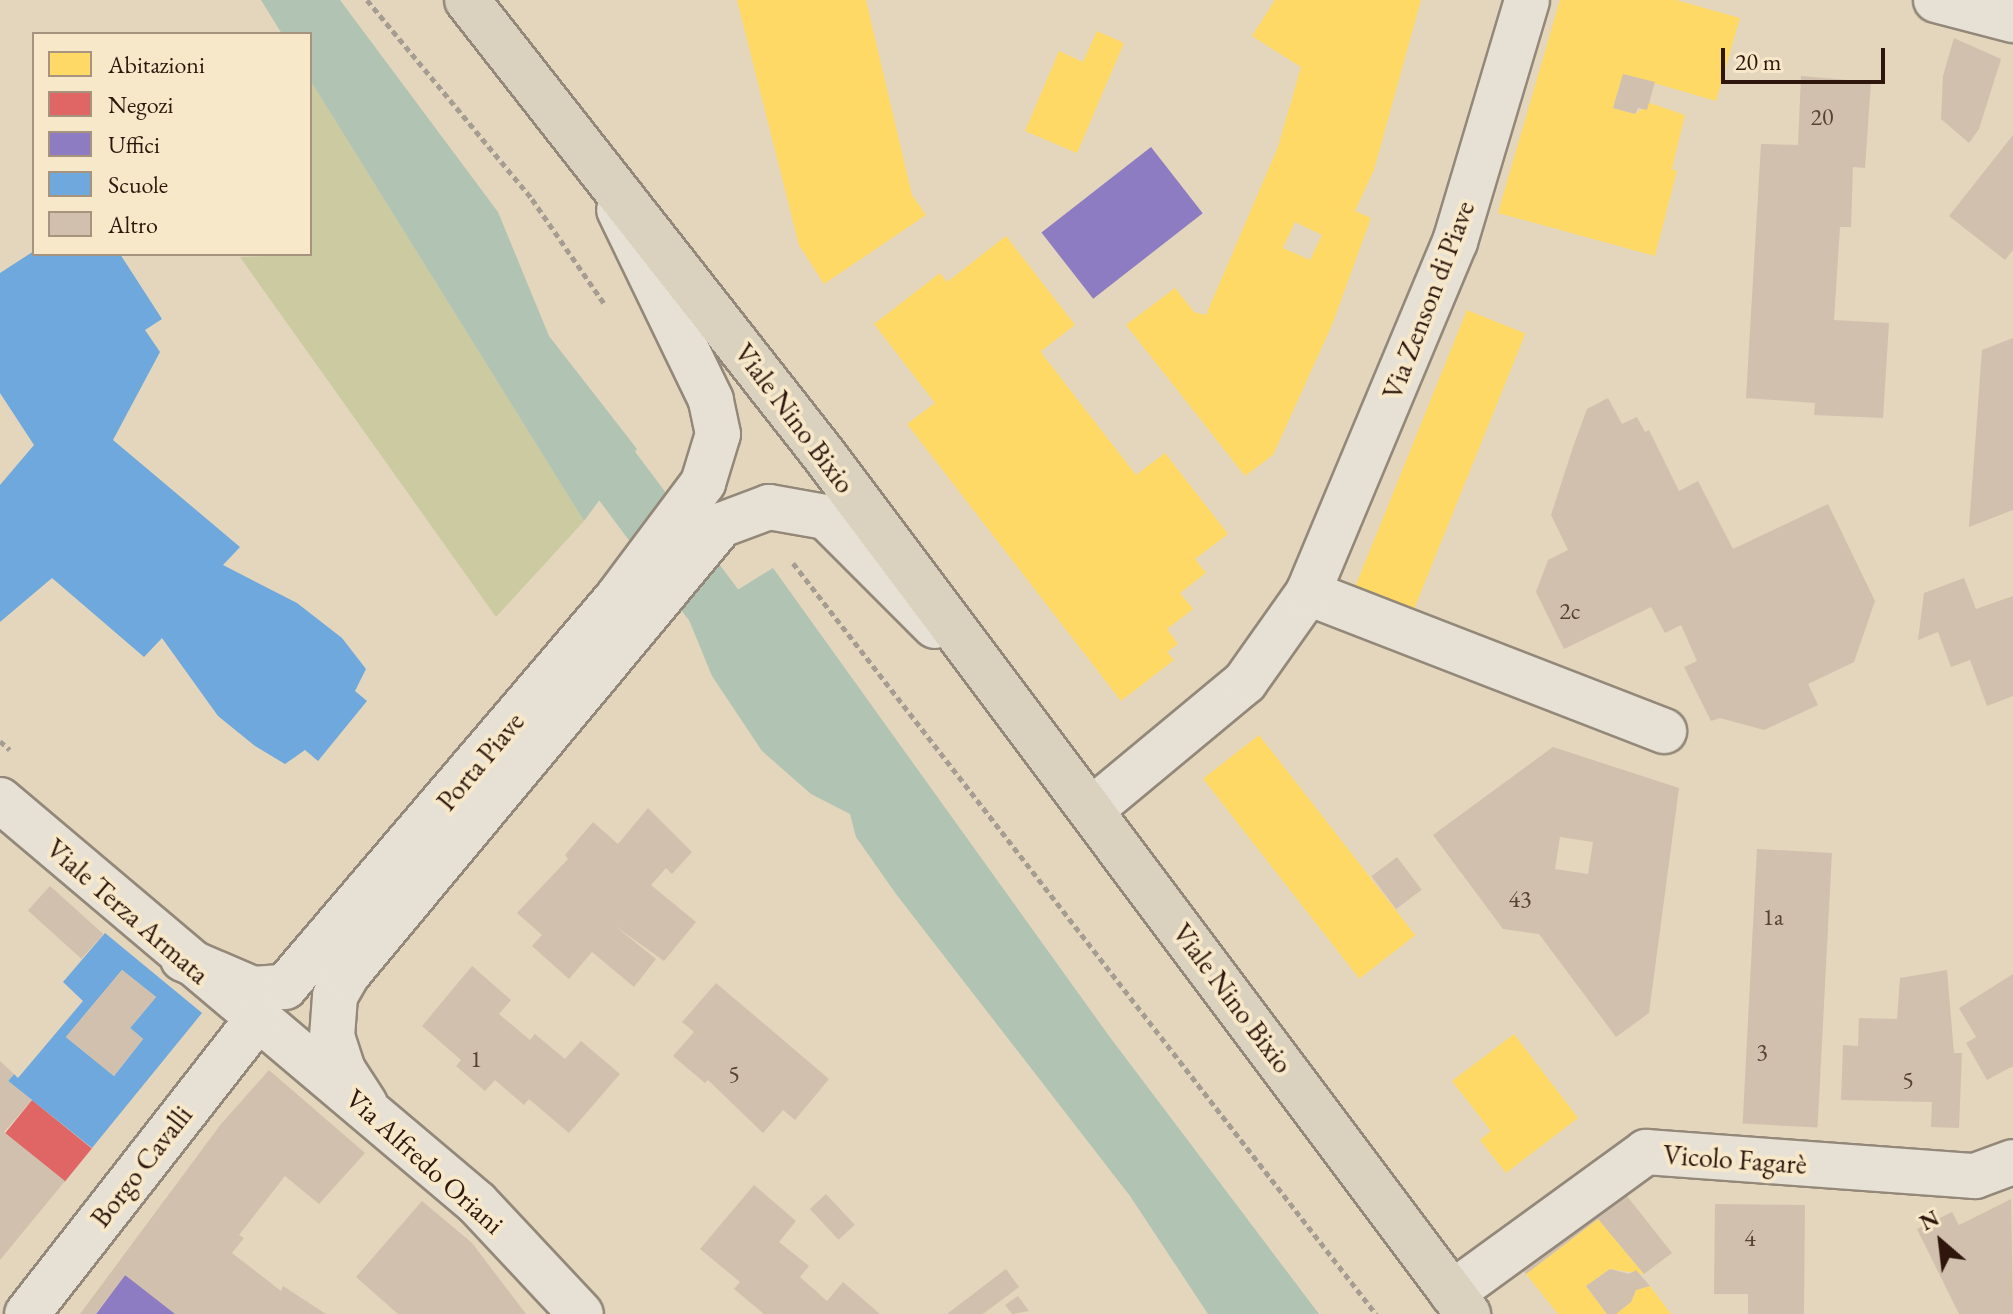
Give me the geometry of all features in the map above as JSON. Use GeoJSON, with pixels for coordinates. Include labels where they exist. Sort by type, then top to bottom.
{"type":"FeatureCollection","features":[{"type":"Feature","properties":{"kind":"main road","name":"Viale Nino Bixio"},"geometry":{"type":"LineString","coordinates":[[467,0],[592,155],[1092,809],[1460,1303]]}},
{"type":"Feature","properties":{"kind":"street","name":"Via Zenson di Piave"},"geometry":{"type":"LineString","coordinates":[[1092,809],[1245,682],[1308,593],[1455,242],[1527,0]]}},
{"type":"Feature","properties":{"kind":"street"},"geometry":{"type":"LineString","coordinates":[[1936,0],[2013,20]]}},
{"type":"Feature","properties":{"kind":"street","name":"Viale Nino Bixio"},"geometry":{"type":"LineString","coordinates":[[592,155],[697,365],[718,434]]}},
{"type":"Feature","properties":{"kind":"street","name":"Porta Piave"},"geometry":{"type":"LineString","coordinates":[[365,1104],[333,1044],[335,996],[362,955],[627,611],[703,483],[718,434]]}},
{"type":"Feature","properties":{"kind":"street","name":"Viale Nino Bixio"},"geometry":{"type":"LineString","coordinates":[[721,525],[769,507],[826,517],[995,684]]}},
{"type":"Feature","properties":{"kind":"street","name":"Porta Piave"},"geometry":{"type":"LineString","coordinates":[[183,959],[253,989],[285,987],[627,611],[721,525]]}},
{"type":"Feature","properties":{"kind":"street"},"geometry":{"type":"LineString","coordinates":[[1308,593],[1664,731]]}},
{"type":"Feature","properties":{"kind":"street","name":"Viale Terza Armata"},"geometry":{"type":"LineString","coordinates":[[0,800],[257,1020]]}},
{"type":"Feature","properties":{"kind":"street","name":"Via Alfredo Oriani"},"geometry":{"type":"LineString","coordinates":[[257,1020],[365,1104],[477,1203],[581,1314]]}},
{"type":"Feature","properties":{"kind":"street","name":"Borgo Cavalli"},"geometry":{"type":"LineString","coordinates":[[27,1314],[257,1020]]}},
{"type":"Feature","properties":{"kind":"street","name":"Vicolo Fagarè"},"geometry":{"type":"LineString","coordinates":[[1460,1303],[1646,1152],[1975,1176],[2013,1162]]}},
{"type":"Feature","properties":{"kind":"path"},"geometry":{"type":"LineString","coordinates":[[367,0],[532,199],[612,315]]}},
{"type":"Feature","properties":{"kind":"path"},"geometry":{"type":"LineString","coordinates":[[789,557],[1376,1314]]}},
{"type":"Feature","properties":{"kind":"shaded area"},"geometry":{"type":"Polygon","coordinates":[[[261,0],[340,0],[498,212],[549,336],[637,449],[584,521],[312,83],[312,32],[281,32],[261,0]]]}},
{"type":"Feature","properties":{"kind":"shaded area"},"geometry":{"type":"Polygon","coordinates":[[[312,83],[584,521],[496,617],[240,257],[312,256],[312,83]]]}},
{"type":"Feature","properties":{"kind":"shaded area"},"geometry":{"type":"Polygon","coordinates":[[[773,568],[1109,1036],[1319,1314],[1208,1314],[1130,1196],[896,894],[856,837],[850,814],[811,794],[762,751],[712,676],[689,620],[773,568]]]}},
{"type":"Feature","properties":{"kind":"building: Abitazioni"},"geometry":{"type":"Polygon","coordinates":[[[737,0],[866,0],[912,195],[926,215],[824,284],[799,245],[737,0]]]}},
{"type":"Feature","properties":{"kind":"building: Abitazioni"},"geometry":{"type":"Polygon","coordinates":[[[1275,0],[1421,0],[1374,170],[1355,211],[1371,218],[1332,325],[1273,455],[1245,476],[1126,325],[1175,288],[1194,312],[1206,315],[1278,147],[1301,67],[1252,36],[1275,0]],[[1295,222],[1283,248],[1310,260],[1322,235],[1295,222]]]}},
{"type":"Feature","properties":{"kind":"building: Abitazioni"},"geometry":{"type":"Polygon","coordinates":[[[1560,0],[1676,0],[1740,18],[1716,101],[1623,74],[1613,108],[1635,114],[1650,103],[1685,115],[1672,169],[1677,171],[1655,256],[1498,213],[1560,0]]]}},
{"type":"Feature","properties":{"kind":"building: Abitazioni"},"geometry":{"type":"Polygon","coordinates":[[[1097,31],[1124,43],[1077,153],[1025,131],[1059,51],[1083,62],[1097,31]]]}},
{"type":"Feature","properties":{"kind":"building: Abitazioni"},"geometry":{"type":"Polygon","coordinates":[[[1006,236],[1075,325],[1041,351],[1043,355],[1136,475],[1165,453],[1228,534],[1195,559],[1206,573],[1180,593],[1193,609],[1167,629],[1178,644],[1167,652],[1174,660],[1121,701],[907,424],[935,403],[874,324],[940,273],[947,282],[1006,236]]]}},
{"type":"Feature","properties":{"kind":"building: Abitazioni"},"geometry":{"type":"Polygon","coordinates":[[[1467,310],[1525,334],[1413,613],[1354,589],[1467,310]]]}},
{"type":"Feature","properties":{"kind":"building: Abitazioni"},"geometry":{"type":"Polygon","coordinates":[[[1259,735],[1415,935],[1359,979],[1203,779],[1259,735]]]}},
{"type":"Feature","properties":{"kind":"building: Abitazioni"},"geometry":{"type":"Polygon","coordinates":[[[1514,1034],[1578,1118],[1506,1173],[1480,1140],[1491,1131],[1452,1081],[1514,1034]]]}},
{"type":"Feature","properties":{"kind":"building: Abitazioni"},"geometry":{"type":"Polygon","coordinates":[[[1598,1219],[1644,1274],[1610,1269],[1586,1286],[1607,1314],[1558,1314],[1526,1274],[1598,1219]]]}},
{"type":"Feature","properties":{"kind":"building: Abitazioni"},"geometry":{"type":"Polygon","coordinates":[[[1650,1286],[1671,1314],[1616,1314],[1631,1302],[1636,1290],[1650,1286]]]}},
{"type":"Feature","properties":{"kind":"building: Negozi"},"geometry":{"type":"Polygon","coordinates":[[[32,1100],[92,1148],[65,1182],[5,1133],[32,1100]]]}},
{"type":"Feature","properties":{"kind":"building: Uffici"},"geometry":{"type":"Polygon","coordinates":[[[1151,147],[1203,213],[1093,299],[1041,233],[1151,147]]]}},
{"type":"Feature","properties":{"kind":"building: Uffici"},"geometry":{"type":"Polygon","coordinates":[[[125,1275],[174,1308],[175,1314],[96,1314],[125,1275]]]}},
{"type":"Feature","properties":{"kind":"building: Scuole"},"geometry":{"type":"Polygon","coordinates":[[[32,252],[32,256],[121,256],[162,319],[145,330],[160,352],[113,440],[240,547],[223,565],[297,603],[342,638],[366,669],[355,691],[367,701],[318,761],[305,750],[285,764],[255,746],[218,716],[162,638],[144,657],[52,578],[0,622],[0,485],[34,445],[0,393],[0,273],[32,252]]]}},
{"type":"Feature","properties":{"kind":"building: Scuole"},"geometry":{"type":"Polygon","coordinates":[[[105,933],[202,1013],[92,1148],[8,1081],[14,1074],[18,1078],[83,1001],[63,982],[105,933]],[[122,970],[66,1037],[114,1076],[143,1039],[130,1028],[156,997],[122,970]]]}},
{"type":"Feature","properties":{"kind":"building: Altro"},"geometry":{"type":"Polygon","coordinates":[[[1954,38],[2001,59],[1979,129],[1969,143],[1941,119],[1943,76],[1954,38]]]}},
{"type":"Feature","properties":{"kind":"building: Altro"},"geometry":{"type":"Polygon","coordinates":[[[1623,74],[1655,82],[1647,110],[1638,108],[1635,114],[1613,108],[1623,74]]]}},
{"type":"Feature","properties":{"kind":"building: Altro"},"geometry":{"type":"Polygon","coordinates":[[[1801,76],[1871,82],[1865,168],[1853,167],[1851,227],[1840,227],[1834,320],[1889,323],[1883,418],[1814,415],[1815,403],[1746,398],[1761,144],[1798,145],[1801,76]]]}},
{"type":"Feature","properties":{"kind":"building: Altro"},"geometry":{"type":"Polygon","coordinates":[[[2013,135],[2013,250],[2005,260],[1949,216],[2013,135]]]}},
{"type":"Feature","properties":{"kind":"building: Altro"},"geometry":{"type":"Polygon","coordinates":[[[2013,338],[2013,510],[1969,527],[1982,350],[2013,338]]]}},
{"type":"Feature","properties":{"kind":"building: Altro"},"geometry":{"type":"Polygon","coordinates":[[[1608,398],[1622,424],[1637,417],[1645,432],[1649,430],[1679,491],[1698,481],[1733,549],[1828,504],[1875,601],[1854,662],[1808,684],[1818,705],[1764,730],[1720,718],[1711,721],[1684,667],[1697,661],[1681,625],[1665,633],[1651,607],[1564,649],[1536,592],[1548,560],[1568,550],[1551,515],[1587,409],[1608,398]]]}},
{"type":"Feature","properties":{"kind":"building: Altro"},"geometry":{"type":"Polygon","coordinates":[[[1964,578],[1976,609],[2013,596],[2013,696],[1987,706],[1970,660],[1951,667],[1938,632],[1918,640],[1924,593],[1964,578]]]}},
{"type":"Feature","properties":{"kind":"building: Altro"},"geometry":{"type":"Polygon","coordinates":[[[1553,747],[1679,788],[1649,1013],[1616,1037],[1539,934],[1503,929],[1433,835],[1553,747]],[[1560,837],[1555,869],[1588,874],[1593,842],[1560,837]]]}},
{"type":"Feature","properties":{"kind":"building: Altro"},"geometry":{"type":"Polygon","coordinates":[[[648,808],[692,852],[672,874],[666,868],[651,885],[696,922],[664,961],[615,926],[656,959],[634,987],[592,952],[569,979],[532,946],[542,935],[517,913],[568,859],[565,855],[593,822],[618,844],[648,808]]]}},
{"type":"Feature","properties":{"kind":"building: Altro"},"geometry":{"type":"Polygon","coordinates":[[[1757,849],[1832,853],[1818,1128],[1743,1124],[1757,849]]]}},
{"type":"Feature","properties":{"kind":"building: Altro"},"geometry":{"type":"Polygon","coordinates":[[[1397,857],[1422,890],[1396,909],[1371,876],[1397,857]]]}},
{"type":"Feature","properties":{"kind":"building: Altro"},"geometry":{"type":"Polygon","coordinates":[[[50,886],[104,934],[81,959],[28,911],[50,886]]]}},
{"type":"Feature","properties":{"kind":"building: Altro"},"geometry":{"type":"Polygon","coordinates":[[[472,966],[511,1000],[499,1014],[530,1040],[535,1034],[565,1059],[581,1041],[620,1074],[569,1133],[529,1099],[524,1105],[495,1080],[485,1091],[456,1066],[461,1060],[422,1026],[472,966]]]}},
{"type":"Feature","properties":{"kind":"building: Altro"},"geometry":{"type":"Polygon","coordinates":[[[122,970],[156,997],[130,1028],[143,1039],[114,1076],[66,1037],[122,970]]]}},
{"type":"Feature","properties":{"kind":"building: Altro"},"geometry":{"type":"Polygon","coordinates":[[[1947,970],[1954,1053],[1962,1053],[1959,1128],[1931,1127],[1932,1102],[1841,1100],[1843,1045],[1858,1046],[1859,1018],[1897,1019],[1900,978],[1947,970]]]}},
{"type":"Feature","properties":{"kind":"building: Altro"},"geometry":{"type":"Polygon","coordinates":[[[2013,974],[2013,1066],[1987,1080],[1966,1043],[1976,1037],[1959,1008],[2013,974]]]}},
{"type":"Feature","properties":{"kind":"building: Altro"},"geometry":{"type":"Polygon","coordinates":[[[716,983],[829,1079],[795,1120],[783,1110],[763,1133],[708,1080],[705,1083],[673,1056],[694,1032],[682,1022],[716,983]]]}},
{"type":"Feature","properties":{"kind":"building: Altro"},"geometry":{"type":"Polygon","coordinates":[[[0,1061],[14,1074],[8,1081],[32,1100],[4,1132],[65,1181],[0,1260],[0,1061]]]}},
{"type":"Feature","properties":{"kind":"building: Altro"},"geometry":{"type":"Polygon","coordinates":[[[269,1070],[365,1153],[319,1204],[285,1176],[239,1235],[244,1238],[232,1253],[281,1291],[283,1286],[326,1314],[175,1314],[125,1275],[96,1314],[80,1314],[221,1124],[269,1070]]]}},
{"type":"Feature","properties":{"kind":"building: Altro"},"geometry":{"type":"Polygon","coordinates":[[[754,1185],[796,1221],[779,1242],[809,1266],[800,1277],[827,1301],[843,1282],[880,1314],[764,1314],[734,1289],[740,1282],[700,1249],[754,1185]]]}},
{"type":"Feature","properties":{"kind":"building: Altro"},"geometry":{"type":"Polygon","coordinates":[[[1623,1191],[1672,1253],[1644,1274],[1598,1219],[1526,1274],[1516,1261],[1623,1191]]]}},
{"type":"Feature","properties":{"kind":"building: Altro"},"geometry":{"type":"Polygon","coordinates":[[[826,1194],[855,1225],[839,1240],[810,1209],[826,1194]]]}},
{"type":"Feature","properties":{"kind":"building: Altro"},"geometry":{"type":"Polygon","coordinates":[[[2011,1199],[2013,1314],[1959,1314],[1917,1229],[1952,1212],[1959,1225],[2011,1199]]]}},
{"type":"Feature","properties":{"kind":"building: Altro"},"geometry":{"type":"Polygon","coordinates":[[[422,1201],[472,1243],[526,1314],[398,1314],[356,1277],[422,1201]]]}},
{"type":"Feature","properties":{"kind":"building: Altro"},"geometry":{"type":"Polygon","coordinates":[[[1715,1204],[1805,1205],[1804,1314],[1748,1314],[1748,1294],[1714,1294],[1715,1204]]]}},
{"type":"Feature","properties":{"kind":"building: Altro"},"geometry":{"type":"Polygon","coordinates":[[[1006,1269],[1019,1287],[983,1314],[947,1314],[1006,1269]]]}},
{"type":"Feature","properties":{"kind":"building: Altro"},"geometry":{"type":"Polygon","coordinates":[[[1610,1269],[1629,1274],[1636,1270],[1650,1286],[1636,1290],[1631,1302],[1616,1314],[1607,1314],[1586,1286],[1610,1269]]]}},
{"type":"Feature","properties":{"kind":"building: Altro"},"geometry":{"type":"Polygon","coordinates":[[[1018,1296],[1029,1311],[1012,1314],[1005,1305],[1018,1296]]]}},
{"type":"Feature","properties":{"kind":"waterway"},"geometry":{"type":"LineString","coordinates":[[570,413],[761,668]]}}]}
